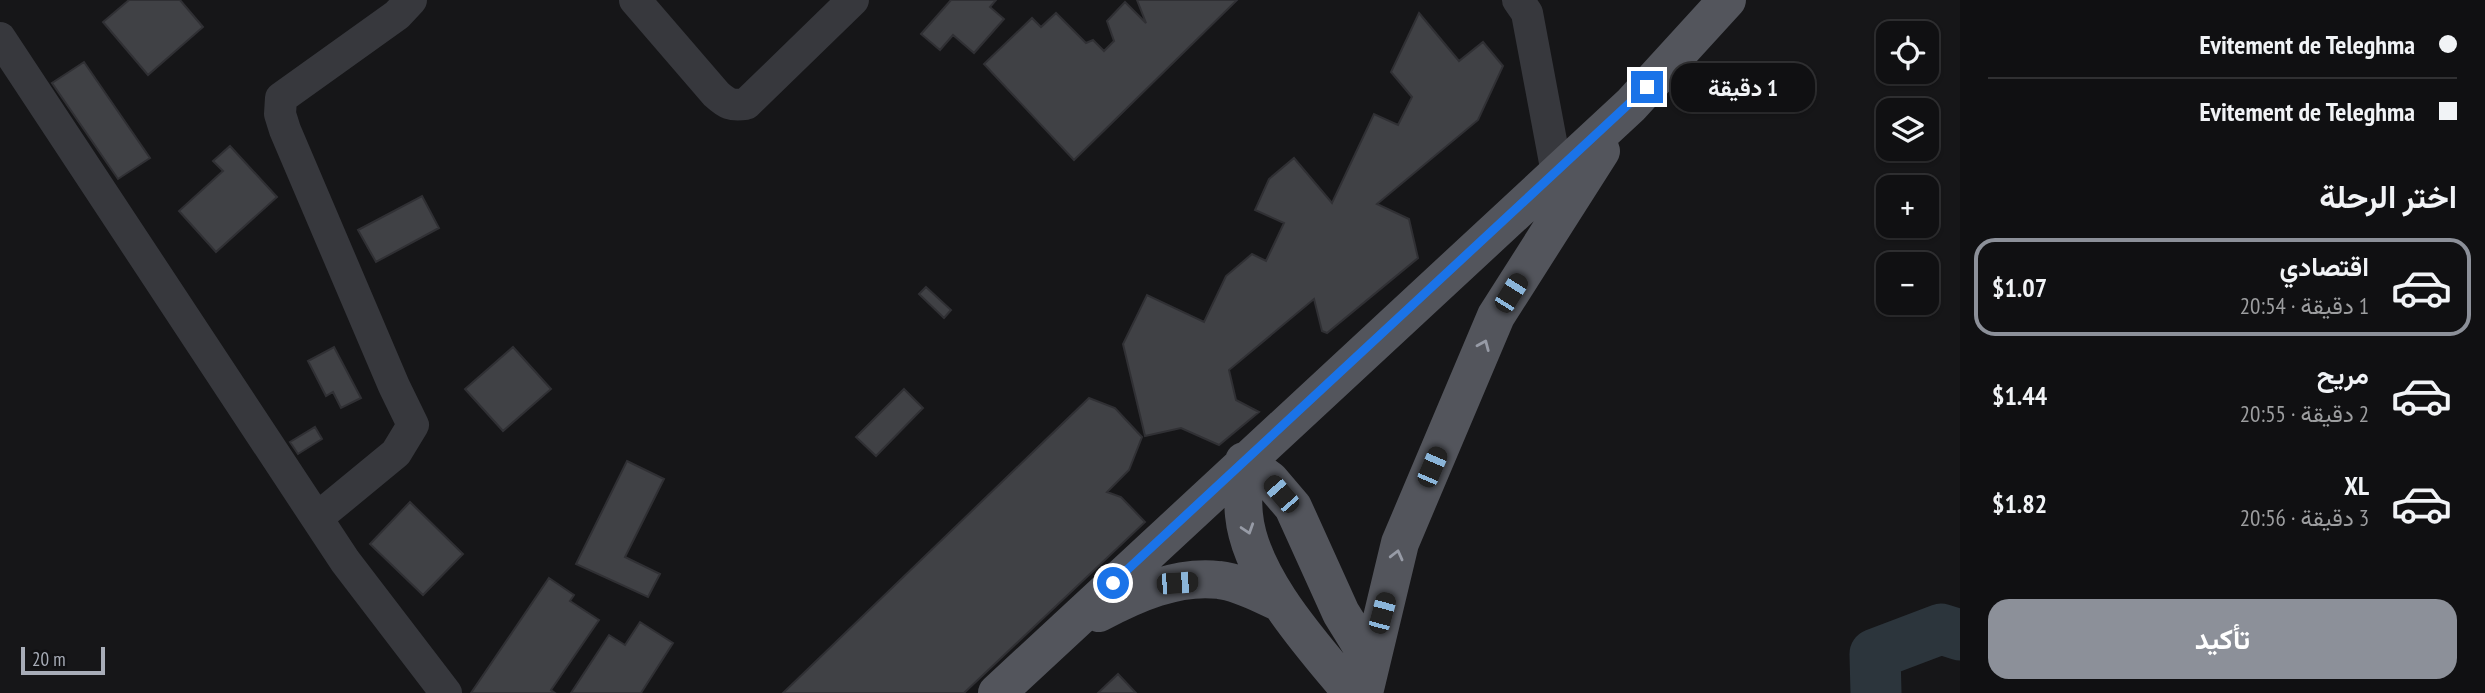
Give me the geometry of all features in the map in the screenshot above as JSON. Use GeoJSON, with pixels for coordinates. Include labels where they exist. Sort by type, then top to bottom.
{"type":"FeatureCollection","features":[{"type":"Feature","properties":{"kind":"main road"},"geometry":{"type":"LineString","coordinates":[[997,693],[1244,461],[1631,105],[1727,0]]}},
{"type":"Feature","properties":{"kind":"main road"},"geometry":{"type":"LineString","coordinates":[[1367,676],[1400,543],[1496,316],[1631,105]]}},
{"type":"Feature","properties":{"kind":"main road"},"geometry":{"type":"LineString","coordinates":[[1244,461],[1270,480],[1293,507],[1367,676]]}},
{"type":"Feature","properties":{"kind":"main road"},"geometry":{"type":"LineString","coordinates":[[1244,461],[1244,517],[1256,555],[1281,603],[1352,693]]}},
{"type":"Feature","properties":{"kind":"main road"},"geometry":{"type":"LineString","coordinates":[[1057,636],[1144,590],[1177,583],[1219,580],[1281,603]]}},
{"type":"Feature","properties":{"kind":"street"},"geometry":{"type":"LineString","coordinates":[[317,519],[396,453],[414,425],[394,386],[285,130],[280,114],[281,98],[397,15],[411,0]]}},
{"type":"Feature","properties":{"kind":"street"},"geometry":{"type":"LineString","coordinates":[[635,0],[716,94],[727,104],[735,106],[746,104],[852,0]]}},
{"type":"Feature","properties":{"kind":"street"},"geometry":{"type":"LineString","coordinates":[[1518,0],[1527,13],[1557,173]]}},
{"type":"Feature","properties":{"kind":"street"},"geometry":{"type":"LineString","coordinates":[[0,38],[345,561],[446,693]]}},
{"type":"Feature","properties":{"kind":"building"},"geometry":{"type":"Polygon","coordinates":[[[129,0],[180,0],[203,27],[148,75],[103,22],[129,0]]]}},
{"type":"Feature","properties":{"kind":"building"},"geometry":{"type":"Polygon","coordinates":[[[951,0],[996,0],[990,7],[1004,19],[974,53],[953,35],[940,50],[921,34],[951,0]]]}},
{"type":"Feature","properties":{"kind":"building"},"geometry":{"type":"Polygon","coordinates":[[[1137,0],[1237,0],[1074,160],[984,64],[1032,18],[1041,27],[1056,13],[1086,43],[1093,40],[1104,51],[1114,41],[1107,21],[1125,2],[1146,23],[1137,0]]]}},
{"type":"Feature","properties":{"kind":"building"},"geometry":{"type":"Polygon","coordinates":[[[1419,13],[1459,61],[1483,42],[1503,66],[1478,120],[1377,204],[1409,219],[1418,258],[1327,333],[1322,331],[1314,299],[1229,370],[1236,400],[1259,412],[1219,445],[1181,428],[1145,436],[1123,344],[1147,295],[1204,322],[1226,276],[1252,254],[1266,261],[1284,223],[1255,210],[1269,179],[1294,158],[1332,203],[1374,114],[1398,125],[1412,97],[1391,72],[1419,13]]]}},
{"type":"Feature","properties":{"kind":"building"},"geometry":{"type":"Polygon","coordinates":[[[84,62],[150,158],[118,179],[52,83],[84,62]]]}},
{"type":"Feature","properties":{"kind":"building"},"geometry":{"type":"Polygon","coordinates":[[[230,146],[277,197],[216,252],[179,211],[223,171],[213,161],[230,146]]]}},
{"type":"Feature","properties":{"kind":"building"},"geometry":{"type":"Polygon","coordinates":[[[422,196],[439,228],[376,262],[358,230],[422,196]]]}},
{"type":"Feature","properties":{"kind":"building"},"geometry":{"type":"Polygon","coordinates":[[[926,287],[951,310],[944,318],[919,294],[926,287]]]}},
{"type":"Feature","properties":{"kind":"building"},"geometry":{"type":"Polygon","coordinates":[[[334,347],[361,398],[341,408],[333,392],[326,396],[308,361],[334,347]]]}},
{"type":"Feature","properties":{"kind":"building"},"geometry":{"type":"Polygon","coordinates":[[[513,347],[551,389],[503,431],[465,389],[513,347]]]}},
{"type":"Feature","properties":{"kind":"building"},"geometry":{"type":"Polygon","coordinates":[[[904,389],[923,408],[876,456],[856,437],[904,389]]]}},
{"type":"Feature","properties":{"kind":"building"},"geometry":{"type":"Polygon","coordinates":[[[1089,398],[1115,408],[1142,437],[1129,470],[1107,492],[1121,497],[1145,522],[964,693],[783,693],[1089,398]]]}},
{"type":"Feature","properties":{"kind":"building"},"geometry":{"type":"Polygon","coordinates":[[[315,427],[322,439],[298,454],[290,442],[315,427]]]}},
{"type":"Feature","properties":{"kind":"building"},"geometry":{"type":"Polygon","coordinates":[[[627,461],[664,479],[625,557],[660,574],[648,597],[576,564],[627,461]]]}},
{"type":"Feature","properties":{"kind":"building"},"geometry":{"type":"Polygon","coordinates":[[[410,502],[463,554],[423,595],[370,544],[410,502]]]}},
{"type":"Feature","properties":{"kind":"building"},"geometry":{"type":"Polygon","coordinates":[[[549,578],[574,595],[570,601],[599,620],[551,690],[555,693],[471,693],[549,578]]]}},
{"type":"Feature","properties":{"kind":"building"},"geometry":{"type":"Polygon","coordinates":[[[640,622],[673,643],[641,693],[571,693],[609,635],[625,645],[640,622]]]}},
{"type":"Feature","properties":{"kind":"building"},"geometry":{"type":"Polygon","coordinates":[[[1118,674],[1136,693],[1098,693],[1118,674]]]}},
{"type":"Feature","properties":{"kind":"waterway"},"geometry":{"type":"LineString","coordinates":[[1876,693],[1875,654],[1941,629],[1960,635]]}},
{"type":"Feature","properties":{"kind":"route"},"geometry":{"type":"LineString","coordinates":[[1113,583],[1631,105],[1647,87]]}}]}
